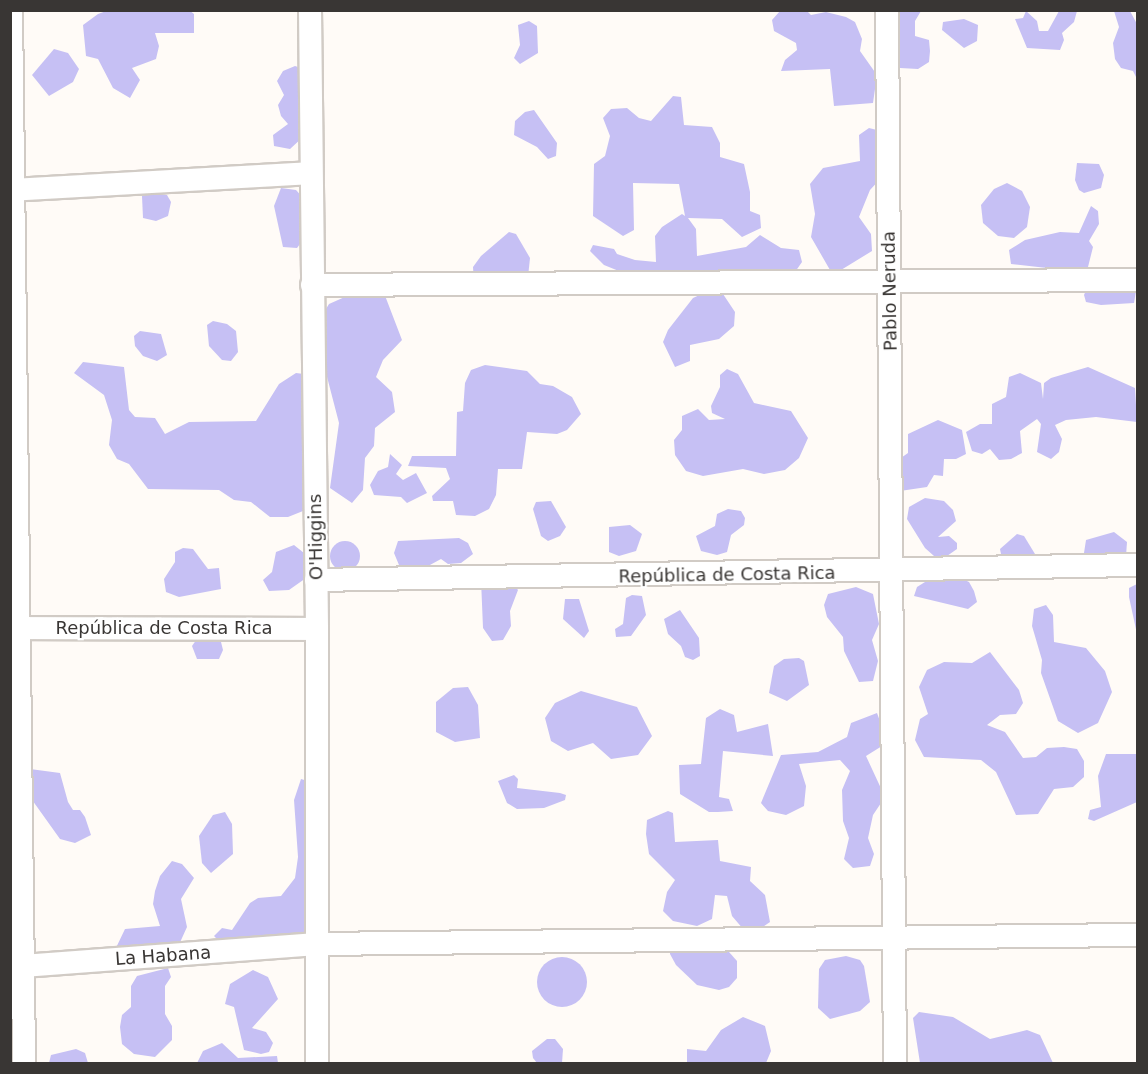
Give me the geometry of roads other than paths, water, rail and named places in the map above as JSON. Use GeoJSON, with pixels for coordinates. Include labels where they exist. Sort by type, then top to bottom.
{"type":"FeatureCollection","features":[{"type":"Feature","properties":{"kind":"street"},"geometry":{"type":"LineString","coordinates":[[11,10],[13,628],[17,967],[24,1064]]}},
{"type":"Feature","properties":{"kind":"street","name":"O'Higgins"},"geometry":{"type":"LineString","coordinates":[[310,10],[317,629],[317,1064]]}},
{"type":"Feature","properties":{"kind":"street","name":"Pablo Neruda"},"geometry":{"type":"LineString","coordinates":[[887,10],[894,572],[895,1064]]}},
{"type":"Feature","properties":{"kind":"street"},"geometry":{"type":"LineString","coordinates":[[12,190],[311,173]]}},
{"type":"Feature","properties":{"kind":"street"},"geometry":{"type":"LineString","coordinates":[[312,285],[1137,280]]}},
{"type":"Feature","properties":{"kind":"street","name":"República de Costa Rica"},"geometry":{"type":"LineString","coordinates":[[316,580],[894,572],[1137,565]]}},
{"type":"Feature","properties":{"kind":"street","name":"República de Costa Rica"},"geometry":{"type":"LineString","coordinates":[[13,628],[317,629]]}},
{"type":"Feature","properties":{"kind":"street","name":"La Habana"},"geometry":{"type":"LineString","coordinates":[[17,967],[316,944],[1137,935]]}}]}
